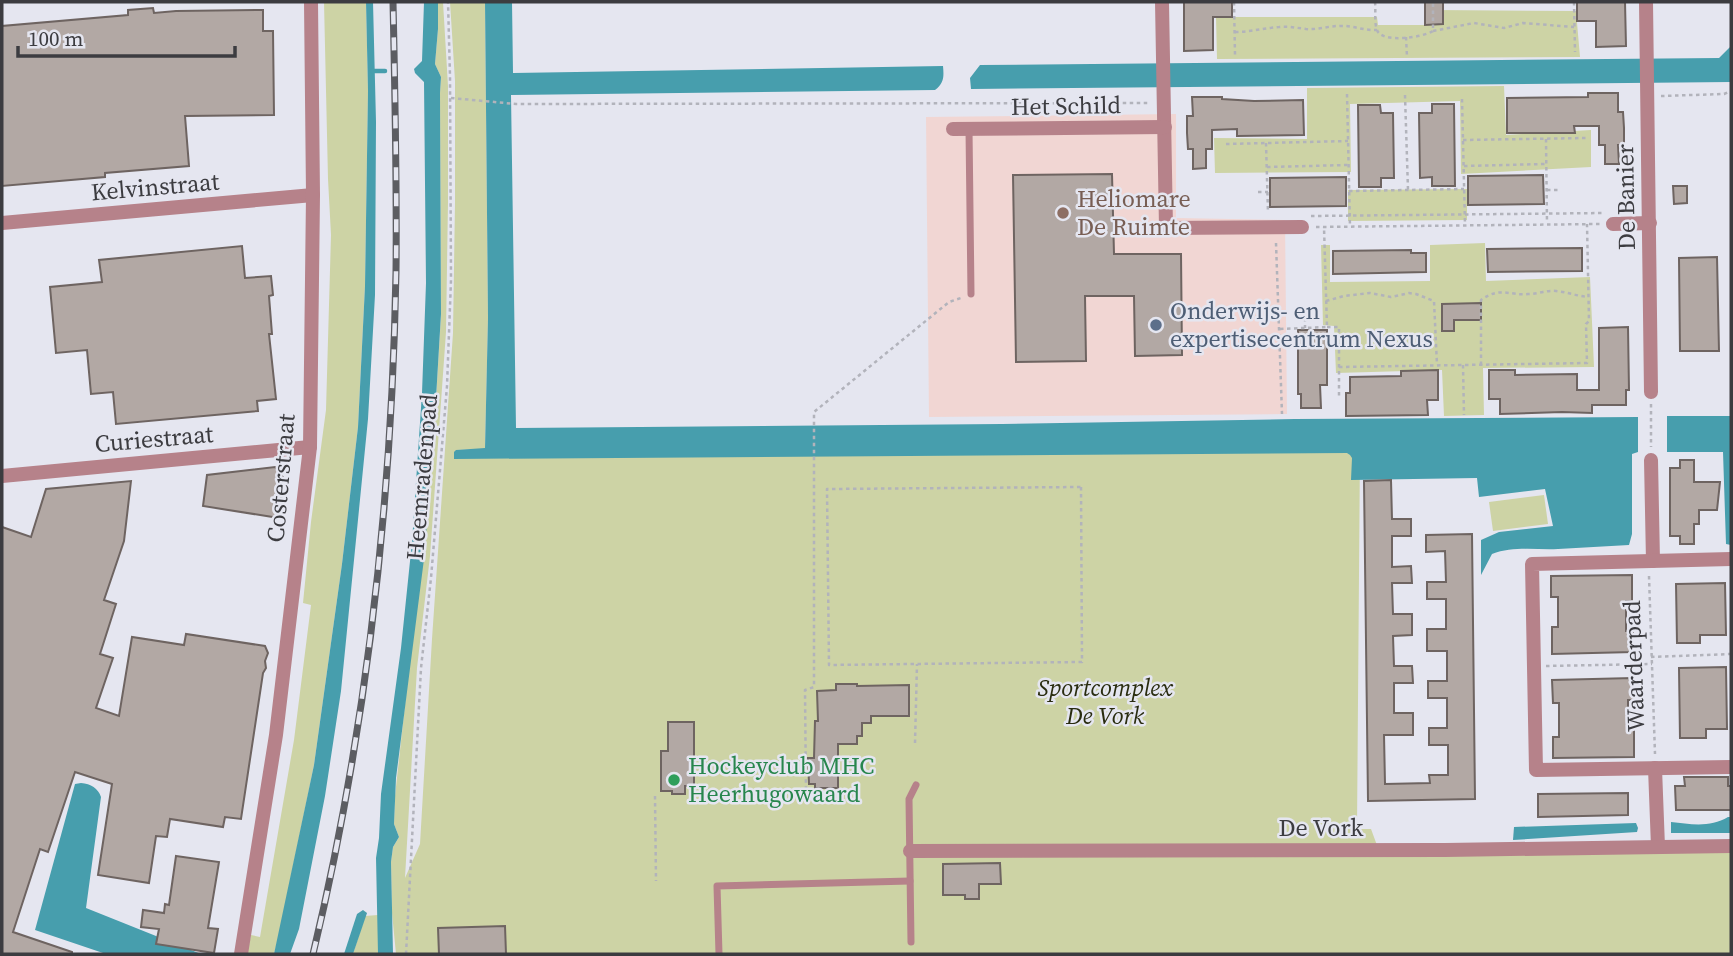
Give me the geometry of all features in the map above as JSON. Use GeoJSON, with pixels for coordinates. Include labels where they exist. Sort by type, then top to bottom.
{"type":"FeatureCollection","features":[{"type":"Feature","properties":{"kind":"street","name":"Costerstraat"},"geometry":{"type":"LineString","coordinates":[[240,954],[276,735],[310,447],[313,195],[311,2]]}},
{"type":"Feature","properties":{"kind":"street"},"geometry":{"type":"LineString","coordinates":[[1162,2],[1166,228],[1272,227],[1306,221]]}},
{"type":"Feature","properties":{"kind":"street","name":"De Banier"},"geometry":{"type":"LineString","coordinates":[[1646,2],[1651,392]]}},
{"type":"Feature","properties":{"kind":"street","name":"Het Schild"},"geometry":{"type":"LineString","coordinates":[[953,130],[1165,127]]}},
{"type":"Feature","properties":{"kind":"street","name":"Kelvinstraat"},"geometry":{"type":"LineString","coordinates":[[2,223],[313,195]]}},
{"type":"Feature","properties":{"kind":"street"},"geometry":{"type":"LineString","coordinates":[[1613,218],[1650,223]]}},
{"type":"Feature","properties":{"kind":"street","name":"Curiestraat"},"geometry":{"type":"LineString","coordinates":[[2,476],[310,447]]}},
{"type":"Feature","properties":{"kind":"street"},"geometry":{"type":"LineString","coordinates":[[1651,460],[1651,562]]}},
{"type":"Feature","properties":{"kind":"street"},"geometry":{"type":"LineString","coordinates":[[1731,559],[1532,564],[1536,770],[1731,767]]}},
{"type":"Feature","properties":{"kind":"street"},"geometry":{"type":"LineString","coordinates":[[1655,768],[1658,847]]}},
{"type":"Feature","properties":{"kind":"street","name":"De Vork"},"geometry":{"type":"LineString","coordinates":[[910,851],[1433,850],[1731,846]]}},
{"type":"Feature","properties":{"kind":"lane"},"geometry":{"type":"LineString","coordinates":[[969,129],[971,294]]}},
{"type":"Feature","properties":{"kind":"lane"},"geometry":{"type":"LineString","coordinates":[[911,942],[909,799],[916,785]]}},
{"type":"Feature","properties":{"kind":"lane"},"geometry":{"type":"LineString","coordinates":[[719,954],[717,886],[911,881]]}},
{"type":"Feature","properties":{"kind":"path","name":"Heemradenpad"},"geometry":{"type":"LineString","coordinates":[[406,954],[421,668],[432,578],[447,386],[451,281],[448,2]]}},
{"type":"Feature","properties":{"kind":"path"},"geometry":{"type":"LineString","coordinates":[[1234,2],[1235,55]]}},
{"type":"Feature","properties":{"kind":"path"},"geometry":{"type":"LineString","coordinates":[[1375,2],[1377,30],[1386,38],[1427,35],[1433,31],[1474,23],[1504,28],[1523,23],[1574,27]]}},
{"type":"Feature","properties":{"kind":"path"},"geometry":{"type":"LineString","coordinates":[[1433,2],[1433,31]]}},
{"type":"Feature","properties":{"kind":"path"},"geometry":{"type":"LineString","coordinates":[[1574,2],[1575,52]]}},
{"type":"Feature","properties":{"kind":"path"},"geometry":{"type":"LineString","coordinates":[[1235,32],[1278,27],[1307,29],[1337,26],[1377,30]]}},
{"type":"Feature","properties":{"kind":"path"},"geometry":{"type":"LineString","coordinates":[[1406,37],[1406,57]]}},
{"type":"Feature","properties":{"kind":"path"},"geometry":{"type":"LineString","coordinates":[[1648,93],[1731,91]]}},
{"type":"Feature","properties":{"kind":"path"},"geometry":{"type":"LineString","coordinates":[[1347,94],[1350,227]]}},
{"type":"Feature","properties":{"kind":"path"},"geometry":{"type":"LineString","coordinates":[[1405,95],[1408,190]]}},
{"type":"Feature","properties":{"kind":"path"},"geometry":{"type":"LineString","coordinates":[[450,99],[516,104],[1164,99]]}},
{"type":"Feature","properties":{"kind":"path"},"geometry":{"type":"LineString","coordinates":[[1462,99],[1465,225]]}},
{"type":"Feature","properties":{"kind":"path"},"geometry":{"type":"LineString","coordinates":[[1463,140],[1586,138]]}},
{"type":"Feature","properties":{"kind":"path"},"geometry":{"type":"LineString","coordinates":[[1546,139],[1547,224]]}},
{"type":"Feature","properties":{"kind":"path"},"geometry":{"type":"LineString","coordinates":[[1226,144],[1348,141]]}},
{"type":"Feature","properties":{"kind":"path"},"geometry":{"type":"LineString","coordinates":[[1266,143],[1282,414]]}},
{"type":"Feature","properties":{"kind":"path"},"geometry":{"type":"LineString","coordinates":[[1464,166],[1545,164]]}},
{"type":"Feature","properties":{"kind":"path"},"geometry":{"type":"LineString","coordinates":[[1267,167],[1348,165]]}},
{"type":"Feature","properties":{"kind":"path"},"geometry":{"type":"LineString","coordinates":[[1349,191],[1464,189]]}},
{"type":"Feature","properties":{"kind":"path"},"geometry":{"type":"LineString","coordinates":[[1547,191],[1560,190]]}},
{"type":"Feature","properties":{"kind":"path"},"geometry":{"type":"LineString","coordinates":[[1258,192],[1268,192]]}},
{"type":"Feature","properties":{"kind":"path"},"geometry":{"type":"LineString","coordinates":[[1306,221],[1349,216],[1465,214],[1547,214],[1613,218]]}},
{"type":"Feature","properties":{"kind":"path"},"geometry":{"type":"LineString","coordinates":[[1306,221],[1324,227],[1350,227],[1587,224],[1613,218]]}},
{"type":"Feature","properties":{"kind":"path"},"geometry":{"type":"LineString","coordinates":[[1339,367],[1587,363],[1587,224]]}},
{"type":"Feature","properties":{"kind":"path"},"geometry":{"type":"LineString","coordinates":[[1324,227],[1327,327]]}},
{"type":"Feature","properties":{"kind":"path"},"geometry":{"type":"LineString","coordinates":[[1481,365],[1481,300],[1485,297],[1501,292],[1525,295],[1551,290],[1589,297]]}},
{"type":"Feature","properties":{"kind":"path"},"geometry":{"type":"LineString","coordinates":[[1326,301],[1357,293],[1391,297],[1416,294],[1434,301],[1437,365]]}},
{"type":"Feature","properties":{"kind":"path"},"geometry":{"type":"LineString","coordinates":[[857,786],[844,793],[806,793],[805,690],[814,687],[814,412],[949,302],[971,294]]}},
{"type":"Feature","properties":{"kind":"path"},"geometry":{"type":"LineString","coordinates":[[1304,318],[1305,328]]}},
{"type":"Feature","properties":{"kind":"path"},"geometry":{"type":"LineString","coordinates":[[1279,329],[1339,327],[1339,398]]}},
{"type":"Feature","properties":{"kind":"path"},"geometry":{"type":"LineString","coordinates":[[1463,365],[1464,415]]}},
{"type":"Feature","properties":{"kind":"path"},"geometry":{"type":"LineString","coordinates":[[1651,392],[1651,460]]}},
{"type":"Feature","properties":{"kind":"path"},"geometry":{"type":"LineString","coordinates":[[1081,486],[1082,662],[917,664],[829,665],[827,489],[1081,486]]}},
{"type":"Feature","properties":{"kind":"path","name":"Waarderpad"},"geometry":{"type":"LineString","coordinates":[[1651,562],[1655,768]]}},
{"type":"Feature","properties":{"kind":"path"},"geometry":{"type":"LineString","coordinates":[[1651,657],[1731,654]]}},
{"type":"Feature","properties":{"kind":"path"},"geometry":{"type":"LineString","coordinates":[[915,743],[917,664]]}},
{"type":"Feature","properties":{"kind":"path"},"geometry":{"type":"LineString","coordinates":[[1534,667],[1652,664]]}},
{"type":"Feature","properties":{"kind":"path"},"geometry":{"type":"LineString","coordinates":[[655,796],[656,880]]}},
{"type":"Feature","properties":{"kind":"shaded area"},"geometry":{"type":"Polygon","coordinates":[[[1176,114],[1176,218],[1285,220],[1287,414],[929,417],[926,117],[1176,114]]]}},
{"type":"Feature","properties":{"kind":"green space"},"geometry":{"type":"Polygon","coordinates":[[[324,2],[366,2],[368,91],[365,286],[358,427],[314,765],[278,939],[274,954],[247,954],[251,935],[260,937],[294,740],[311,605],[303,603],[326,410],[331,235],[324,2]]]}},
{"type":"Feature","properties":{"kind":"green space","name":"Sportcomplex De Vork"},"geometry":{"type":"Polygon","coordinates":[[[438,2],[443,2],[448,86],[446,332],[430,556],[417,668],[405,878],[420,844],[453,333],[455,81],[450,2],[485,2],[488,318],[485,449],[456,450],[1360,447],[1357,829],[1371,829],[1378,848],[1731,847],[1731,954],[396,954],[391,862],[393,847],[399,837],[394,824],[395,796],[433,449],[441,315],[441,77],[435,64],[438,2]]]}},
{"type":"Feature","properties":{"kind":"green space"},"geometry":{"type":"Polygon","coordinates":[[[1432,10],[1576,11],[1580,57],[1217,59],[1216,17],[1377,17],[1378,25],[1432,25],[1432,10]]]}},
{"type":"Feature","properties":{"kind":"green space"},"geometry":{"type":"Polygon","coordinates":[[[1504,86],[1506,135],[1591,130],[1591,167],[1461,174],[1460,101],[1350,104],[1351,172],[1215,173],[1214,138],[1307,139],[1307,88],[1504,86]]]}},
{"type":"Feature","properties":{"kind":"green space"},"geometry":{"type":"Polygon","coordinates":[[[1467,189],[1467,220],[1348,221],[1348,190],[1467,189]]]}},
{"type":"Feature","properties":{"kind":"green space"},"geometry":{"type":"Polygon","coordinates":[[[1485,243],[1486,281],[1590,277],[1594,367],[1483,368],[1484,415],[1444,416],[1442,370],[1336,373],[1334,326],[1323,325],[1321,245],[1330,245],[1330,282],[1430,281],[1430,245],[1485,243]]]}},
{"type":"Feature","properties":{"kind":"green space"},"geometry":{"type":"Polygon","coordinates":[[[1544,495],[1548,524],[1493,531],[1489,502],[1544,495]]]}},
{"type":"Feature","properties":{"kind":"green space"},"geometry":{"type":"Polygon","coordinates":[[[378,915],[378,954],[353,954],[365,916],[378,915]]]}},
{"type":"Feature","properties":{"kind":"water"},"geometry":{"type":"Polygon","coordinates":[[[366,2],[373,2],[376,122],[375,295],[368,419],[341,691],[325,796],[299,929],[290,954],[274,954],[314,765],[358,427],[365,286],[368,91],[366,2]]]}},
{"type":"Feature","properties":{"kind":"water"},"geometry":{"type":"Polygon","coordinates":[[[424,2],[438,2],[435,64],[441,77],[441,314],[424,559],[396,778],[394,824],[399,837],[393,847],[391,862],[393,954],[378,954],[376,858],[381,794],[412,542],[422,393],[426,283],[424,82],[414,69],[422,61],[424,2]]]}},
{"type":"Feature","properties":{"kind":"water"},"geometry":{"type":"Polygon","coordinates":[[[485,2],[512,2],[513,73],[943,66],[942,82],[935,90],[511,95],[516,428],[1638,417],[1638,452],[1632,454],[1632,534],[1629,545],[1516,549],[1500,552],[1492,554],[1481,575],[1481,540],[1499,532],[1553,526],[1545,489],[1479,497],[1477,478],[1351,480],[1352,458],[1347,453],[454,459],[456,450],[485,448],[488,318],[485,2]]]}},
{"type":"Feature","properties":{"kind":"water"},"geometry":{"type":"Polygon","coordinates":[[[1731,46],[1731,82],[971,89],[970,78],[980,65],[1719,58],[1731,46]]]}},
{"type":"Feature","properties":{"kind":"water"},"geometry":{"type":"Polygon","coordinates":[[[1667,416],[1731,416],[1731,545],[1726,544],[1723,452],[1667,452],[1667,416]]]}},
{"type":"Feature","properties":{"kind":"water"},"geometry":{"type":"Polygon","coordinates":[[[75,784],[94,787],[101,797],[86,908],[201,954],[106,954],[35,930],[75,784]]]}},
{"type":"Feature","properties":{"kind":"water"},"geometry":{"type":"Polygon","coordinates":[[[1731,817],[1731,833],[1671,833],[1671,822],[1707,824],[1731,817]]]}},
{"type":"Feature","properties":{"kind":"water"},"geometry":{"type":"Polygon","coordinates":[[[1636,823],[1637,832],[1513,840],[1514,827],[1636,823]]]}},
{"type":"Feature","properties":{"kind":"water"},"geometry":{"type":"Polygon","coordinates":[[[363,910],[367,913],[353,954],[344,954],[357,914],[363,910]]]}},
{"type":"Feature","properties":{"kind":"building"},"geometry":{"type":"Polygon","coordinates":[[[1184,2],[1232,2],[1232,17],[1213,17],[1213,50],[1184,51],[1184,2]]]}},
{"type":"Feature","properties":{"kind":"building"},"geometry":{"type":"Polygon","coordinates":[[[1425,2],[1443,2],[1443,24],[1425,25],[1425,2]]]}},
{"type":"Feature","properties":{"kind":"building"},"geometry":{"type":"Polygon","coordinates":[[[1577,2],[1625,2],[1626,46],[1596,47],[1596,21],[1577,21],[1577,2]]]}},
{"type":"Feature","properties":{"kind":"building"},"geometry":{"type":"Polygon","coordinates":[[[153,8],[154,13],[263,10],[263,31],[273,31],[274,115],[185,116],[189,166],[2,186],[2,26],[128,15],[128,10],[153,8]]]}},
{"type":"Feature","properties":{"kind":"building"},"geometry":{"type":"Polygon","coordinates":[[[1588,93],[1618,93],[1618,112],[1623,112],[1624,128],[1624,145],[1618,145],[1619,164],[1605,164],[1605,145],[1599,145],[1599,126],[1574,126],[1575,133],[1507,133],[1507,98],[1588,97],[1588,93]]]}},
{"type":"Feature","properties":{"kind":"building"},"geometry":{"type":"Polygon","coordinates":[[[1192,97],[1254,101],[1303,100],[1304,135],[1237,136],[1237,129],[1212,130],[1212,149],[1206,149],[1206,168],[1193,169],[1193,149],[1188,149],[1187,133],[1187,116],[1193,116],[1192,97]]]}},
{"type":"Feature","properties":{"kind":"building"},"geometry":{"type":"Polygon","coordinates":[[[1432,104],[1454,104],[1455,186],[1432,186],[1432,177],[1420,178],[1419,113],[1432,113],[1432,104]]]}},
{"type":"Feature","properties":{"kind":"building"},"geometry":{"type":"Polygon","coordinates":[[[1358,105],[1380,105],[1381,113],[1393,113],[1394,178],[1381,178],[1381,187],[1359,187],[1358,105]]]}},
{"type":"Feature","properties":{"kind":"building"},"geometry":{"type":"Polygon","coordinates":[[[1112,174],[1114,254],[1181,254],[1182,355],[1135,356],[1134,296],[1085,296],[1086,361],[1016,362],[1013,175],[1112,174]]]}},
{"type":"Feature","properties":{"kind":"building"},"geometry":{"type":"Polygon","coordinates":[[[1543,175],[1544,204],[1468,205],[1468,176],[1543,175]]]}},
{"type":"Feature","properties":{"kind":"building"},"geometry":{"type":"Polygon","coordinates":[[[1346,177],[1346,206],[1270,207],[1270,178],[1346,177]]]}},
{"type":"Feature","properties":{"kind":"building"},"geometry":{"type":"Polygon","coordinates":[[[1673,186],[1687,186],[1687,203],[1674,204],[1673,186]]]}},
{"type":"Feature","properties":{"kind":"building"},"geometry":{"type":"Polygon","coordinates":[[[242,246],[245,278],[271,276],[273,295],[269,296],[272,334],[269,334],[276,399],[257,401],[258,411],[116,424],[113,392],[91,394],[87,350],[56,353],[50,287],[102,282],[99,260],[242,246]]]}},
{"type":"Feature","properties":{"kind":"building"},"geometry":{"type":"Polygon","coordinates":[[[1582,248],[1582,271],[1488,272],[1487,249],[1582,248]]]}},
{"type":"Feature","properties":{"kind":"building"},"geometry":{"type":"Polygon","coordinates":[[[1411,250],[1411,253],[1426,253],[1426,272],[1333,274],[1333,251],[1411,250]]]}},
{"type":"Feature","properties":{"kind":"building"},"geometry":{"type":"Polygon","coordinates":[[[1717,257],[1719,351],[1680,351],[1679,258],[1717,257]]]}},
{"type":"Feature","properties":{"kind":"building"},"geometry":{"type":"Polygon","coordinates":[[[1481,303],[1481,320],[1454,320],[1454,331],[1442,331],[1442,304],[1481,303]]]}},
{"type":"Feature","properties":{"kind":"building"},"geometry":{"type":"Polygon","coordinates":[[[1628,327],[1629,390],[1626,390],[1626,405],[1592,405],[1592,413],[1500,414],[1500,399],[1489,399],[1489,370],[1515,370],[1515,375],[1577,374],[1577,390],[1599,390],[1599,328],[1628,327]]]}},
{"type":"Feature","properties":{"kind":"building"},"geometry":{"type":"Polygon","coordinates":[[[1298,330],[1327,330],[1327,385],[1320,385],[1321,408],[1301,408],[1301,394],[1298,394],[1298,330]]]}},
{"type":"Feature","properties":{"kind":"building"},"geometry":{"type":"Polygon","coordinates":[[[1438,370],[1438,400],[1427,400],[1428,415],[1346,416],[1346,393],[1350,393],[1350,377],[1401,376],[1401,371],[1438,370]]]}},
{"type":"Feature","properties":{"kind":"building"},"geometry":{"type":"Polygon","coordinates":[[[1680,460],[1694,460],[1694,482],[1720,482],[1717,510],[1699,510],[1699,524],[1694,524],[1694,544],[1680,544],[1680,536],[1670,536],[1670,468],[1680,468],[1680,460]]]}},
{"type":"Feature","properties":{"kind":"building"},"geometry":{"type":"Polygon","coordinates":[[[275,467],[285,480],[286,490],[282,493],[279,518],[203,506],[207,475],[275,467]]]}},
{"type":"Feature","properties":{"kind":"building"},"geometry":{"type":"Polygon","coordinates":[[[1391,480],[1392,519],[1411,519],[1411,536],[1392,536],[1392,567],[1411,566],[1412,583],[1392,583],[1393,614],[1412,614],[1412,635],[1393,636],[1394,666],[1412,666],[1413,683],[1394,683],[1394,713],[1413,713],[1413,735],[1384,735],[1385,784],[1430,783],[1429,775],[1448,775],[1448,745],[1429,745],[1429,728],[1447,728],[1447,698],[1428,698],[1428,681],[1447,681],[1447,651],[1427,651],[1427,629],[1446,629],[1446,599],[1427,599],[1427,582],[1446,582],[1445,551],[1426,552],[1426,535],[1472,534],[1475,799],[1368,801],[1364,481],[1391,480]]]}},
{"type":"Feature","properties":{"kind":"building"},"geometry":{"type":"Polygon","coordinates":[[[131,481],[124,541],[104,600],[116,604],[100,654],[113,658],[96,708],[119,716],[132,637],[184,645],[186,634],[265,646],[268,653],[266,668],[263,673],[241,819],[225,817],[223,827],[170,819],[167,837],[156,836],[149,883],[98,875],[112,784],[75,772],[48,852],[40,849],[13,932],[72,954],[2,954],[2,527],[31,537],[46,489],[131,481]]]}},
{"type":"Feature","properties":{"kind":"building"},"geometry":{"type":"Polygon","coordinates":[[[1632,575],[1632,601],[1626,601],[1626,631],[1633,631],[1633,652],[1552,654],[1552,627],[1558,627],[1558,597],[1551,597],[1551,576],[1632,575]]]}},
{"type":"Feature","properties":{"kind":"building"},"geometry":{"type":"Polygon","coordinates":[[[1725,583],[1726,635],[1700,635],[1700,643],[1677,643],[1676,584],[1725,583]]]}},
{"type":"Feature","properties":{"kind":"building"},"geometry":{"type":"Polygon","coordinates":[[[1726,667],[1727,729],[1706,729],[1706,738],[1680,738],[1679,668],[1726,667]]]}},
{"type":"Feature","properties":{"kind":"building"},"geometry":{"type":"Polygon","coordinates":[[[1633,678],[1634,700],[1628,700],[1628,730],[1634,730],[1634,757],[1553,758],[1553,737],[1559,737],[1559,703],[1553,703],[1552,680],[1633,678]]]}},
{"type":"Feature","properties":{"kind":"building"},"geometry":{"type":"Polygon","coordinates":[[[836,684],[909,685],[909,716],[871,716],[871,723],[862,723],[862,736],[857,736],[857,744],[838,744],[838,788],[815,788],[815,784],[809,784],[808,758],[814,758],[815,721],[818,721],[817,691],[836,690],[836,684]]]}},
{"type":"Feature","properties":{"kind":"building"},"geometry":{"type":"Polygon","coordinates":[[[668,722],[694,722],[694,786],[685,786],[685,794],[661,791],[661,751],[668,751],[668,722]]]}},
{"type":"Feature","properties":{"kind":"building"},"geometry":{"type":"Polygon","coordinates":[[[1684,777],[1728,777],[1728,786],[1731,786],[1731,810],[1676,810],[1675,786],[1685,786],[1684,777]]]}},
{"type":"Feature","properties":{"kind":"building"},"geometry":{"type":"Polygon","coordinates":[[[1628,793],[1628,815],[1538,817],[1538,794],[1628,793]]]}},
{"type":"Feature","properties":{"kind":"building"},"geometry":{"type":"Polygon","coordinates":[[[176,856],[219,862],[208,928],[218,929],[214,953],[156,944],[159,929],[141,927],[143,910],[164,913],[165,904],[169,905],[176,856]]]}},
{"type":"Feature","properties":{"kind":"building"},"geometry":{"type":"Polygon","coordinates":[[[1000,863],[1001,884],[979,884],[979,899],[965,899],[965,895],[943,895],[943,864],[1000,863]]]}},
{"type":"Feature","properties":{"kind":"building"},"geometry":{"type":"Polygon","coordinates":[[[505,926],[506,954],[439,954],[438,928],[505,926]]]}},
{"type":"Feature","properties":{"kind":"waterway"},"geometry":{"type":"LineString","coordinates":[[372,71],[385,71]]}},
{"type":"Feature","properties":{"kind":"railway"},"geometry":{"type":"LineString","coordinates":[[313,954],[348,786],[373,615],[382,529],[389,443],[396,272],[393,2]]}},
{"type":"Feature","properties":{"kind":"place","name":"Heliomare De Ruimte"},"geometry":{"type":"Point","coordinates":[1063,213]}},
{"type":"Feature","properties":{"kind":"place","name":"Onderwijs- en expertisecentrum Nexus"},"geometry":{"type":"Point","coordinates":[1156,325]}},
{"type":"Feature","properties":{"kind":"place","name":"Hockeyclub MHC Heerhugowaard"},"geometry":{"type":"Point","coordinates":[674,780]}}]}
